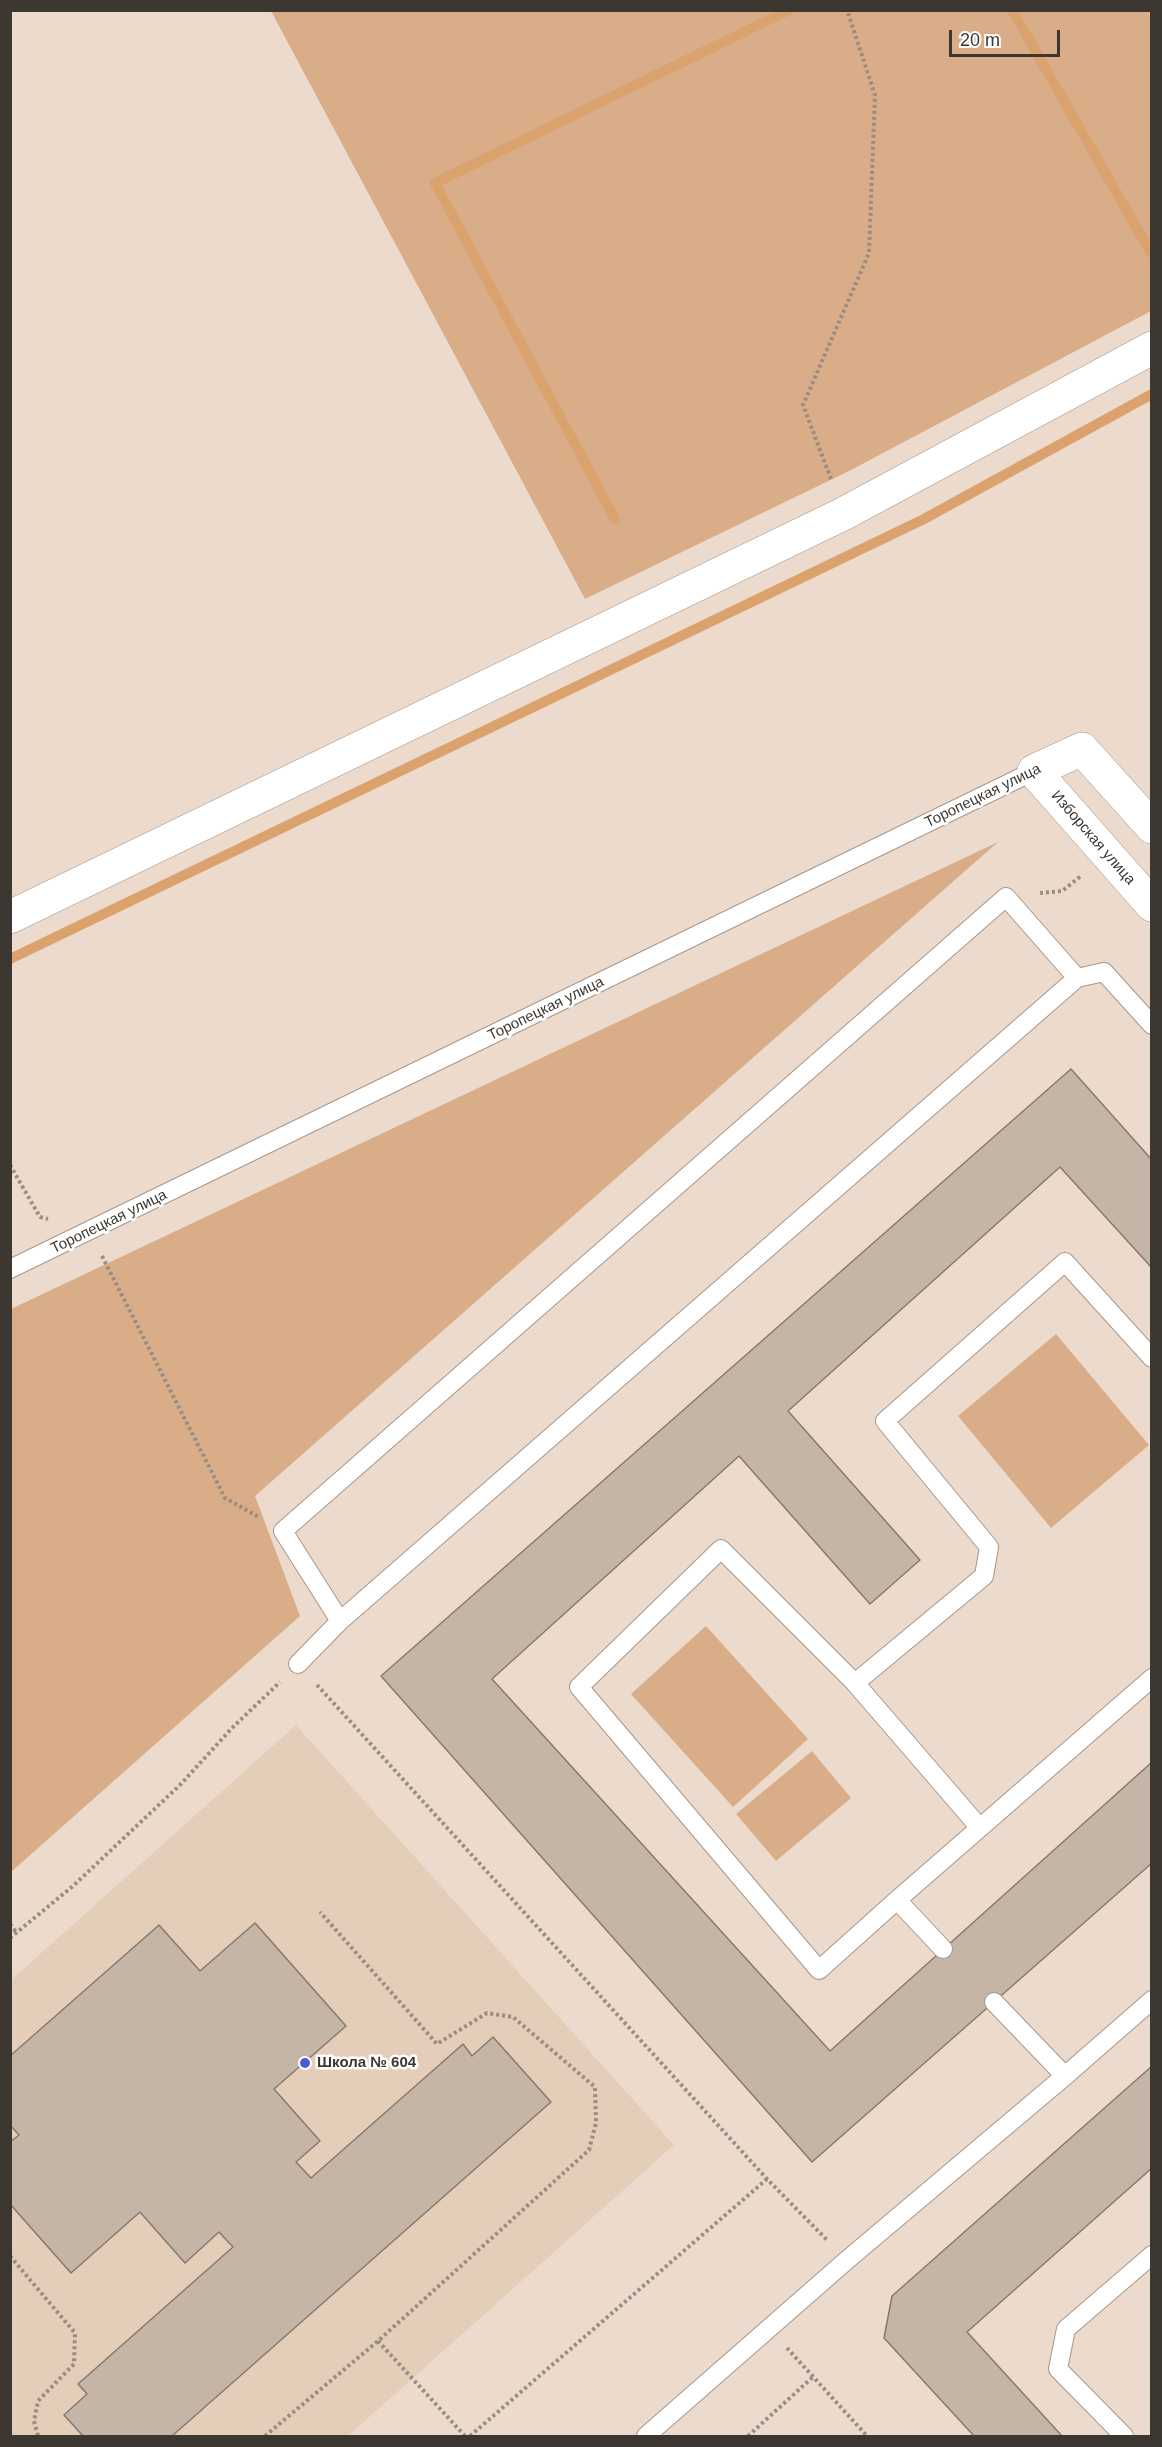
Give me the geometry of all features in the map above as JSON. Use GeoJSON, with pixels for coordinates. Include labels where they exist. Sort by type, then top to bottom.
{"type":"FeatureCollection","features":[{"type":"Feature","properties":{"kind":"street"},"geometry":{"type":"LineString","coordinates":[[10,917],[843,514],[1152,348]]}},
{"type":"Feature","properties":{"kind":"street","name":"Торопецкая улица"},"geometry":{"type":"LineString","coordinates":[[1034,771],[1082,749],[1152,827]]}},
{"type":"Feature","properties":{"kind":"street","name":"Изборская улица"},"geometry":{"type":"LineString","coordinates":[[1034,771],[1152,905]]}},
{"type":"Feature","properties":{"kind":"lane","name":"Торопецкая улица"},"geometry":{"type":"LineString","coordinates":[[10,1269],[1034,771]]}},
{"type":"Feature","properties":{"kind":"lane"},"geometry":{"type":"LineString","coordinates":[[340,1621],[283,1531],[1006,897],[1077,978]]}},
{"type":"Feature","properties":{"kind":"lane"},"geometry":{"type":"LineString","coordinates":[[298,1664],[340,1621],[1077,978],[1104,972],[1152,1025]]}},
{"type":"Feature","properties":{"kind":"lane"},"geometry":{"type":"LineString","coordinates":[[855,1683],[984,1576],[989,1547],[885,1420],[1065,1262],[1152,1358]]}},
{"type":"Feature","properties":{"kind":"lane"},"geometry":{"type":"LineString","coordinates":[[980,1828],[855,1683],[721,1549],[579,1687],[819,1970],[1152,1678]]}},
{"type":"Feature","properties":{"kind":"lane"},"geometry":{"type":"LineString","coordinates":[[897,1900],[943,1949]]}},
{"type":"Feature","properties":{"kind":"lane"},"geometry":{"type":"LineString","coordinates":[[646,2436],[847,2260],[1152,2000]]}},
{"type":"Feature","properties":{"kind":"lane"},"geometry":{"type":"LineString","coordinates":[[994,2002],[1065,2076]]}},
{"type":"Feature","properties":{"kind":"lane"},"geometry":{"type":"LineString","coordinates":[[1124,2436],[1058,2369],[1066,2329],[1152,2255]]}},
{"type":"Feature","properties":{"kind":"path"},"geometry":{"type":"LineString","coordinates":[[843,514],[803,405],[869,253],[875,94],[847,10]]}},
{"type":"Feature","properties":{"kind":"path"},"geometry":{"type":"LineString","coordinates":[[10,1165],[40,1217],[89,1232],[225,1498],[283,1531]]}},
{"type":"Feature","properties":{"kind":"path"},"geometry":{"type":"LineString","coordinates":[[10,1938],[73,1886],[172,1792],[232,1728],[298,1664],[767,2179],[847,2260]]}},
{"type":"Feature","properties":{"kind":"path"},"geometry":{"type":"LineString","coordinates":[[265,2436],[378,2341],[589,2150],[596,2123],[594,2087],[513,2017],[487,2013],[437,2044],[320,1912]]}},
{"type":"Feature","properties":{"kind":"path"},"geometry":{"type":"LineString","coordinates":[[10,1924],[17,1933]]}},
{"type":"Feature","properties":{"kind":"path"},"geometry":{"type":"LineString","coordinates":[[470,2436],[767,2179]]}},
{"type":"Feature","properties":{"kind":"path"},"geometry":{"type":"LineString","coordinates":[[10,2256],[75,2333],[74,2364],[38,2401],[34,2421],[38,2436]]}},
{"type":"Feature","properties":{"kind":"path"},"geometry":{"type":"LineString","coordinates":[[769,2329],[867,2436]]}},
{"type":"Feature","properties":{"kind":"path"},"geometry":{"type":"LineString","coordinates":[[378,2341],[465,2436]]}},
{"type":"Feature","properties":{"kind":"path"},"geometry":{"type":"LineString","coordinates":[[748,2436],[814,2376]]}},
{"type":"Feature","properties":{"kind":"shaded area"},"geometry":{"type":"Polygon","coordinates":[[[271,11],[1151,11],[1151,311],[851,470],[585,599],[271,11]]]}},
{"type":"Feature","properties":{"kind":"shaded area"},"geometry":{"type":"Polygon","coordinates":[[[998,842],[255,1496],[300,1616],[11,1872],[11,1309],[998,842]]]}},
{"type":"Feature","properties":{"kind":"shaded area"},"geometry":{"type":"Polygon","coordinates":[[[1056,1334],[1149,1445],[1051,1528],[958,1416],[1056,1334]]]}},
{"type":"Feature","properties":{"kind":"shaded area"},"geometry":{"type":"Polygon","coordinates":[[[706,1626],[808,1739],[733,1807],[631,1694],[706,1626]]]}},
{"type":"Feature","properties":{"kind":"shaded area","name":"Школа № 604"},"geometry":{"type":"Polygon","coordinates":[[[296,1725],[674,2145],[348,2436],[11,2436],[10,1981],[296,1725]]]}},
{"type":"Feature","properties":{"kind":"shaded area"},"geometry":{"type":"Polygon","coordinates":[[[812,1751],[851,1798],[776,1861],[736,1814],[812,1751]]]}},
{"type":"Feature","properties":{"kind":"building"},"geometry":{"type":"Polygon","coordinates":[[[1071,1069],[1152,1160],[1152,1268],[1060,1167],[788,1411],[920,1560],[870,1604],[739,1456],[492,1679],[830,2051],[1152,1762],[1152,1863],[812,2162],[381,1676],[1071,1069]]]}},
{"type":"Feature","properties":{"kind":"building"},"geometry":{"type":"Polygon","coordinates":[[[255,1923],[346,2026],[274,2089],[320,2141],[296,2162],[311,2178],[463,2044],[472,2056],[493,2037],[551,2102],[172,2436],[83,2436],[64,2415],[87,2394],[78,2384],[233,2247],[219,2232],[185,2263],[140,2212],[71,2273],[10,2204],[10,2142],[19,2135],[10,2125],[10,2056],[159,1925],[200,1971],[255,1923]]]}},
{"type":"Feature","properties":{"kind":"building"},"geometry":{"type":"Polygon","coordinates":[[[1152,2066],[1152,2168],[967,2332],[1062,2436],[974,2436],[884,2338],[892,2296],[1152,2066]]]}},
{"type":"Feature","properties":{"kind":"waterway"},"geometry":{"type":"LineString","coordinates":[[615,519],[435,183],[789,10]]}},
{"type":"Feature","properties":{"kind":"waterway"},"geometry":{"type":"LineString","coordinates":[[1012,10],[1151,253]]}},
{"type":"Feature","properties":{"kind":"waterway"},"geometry":{"type":"LineString","coordinates":[[10,959],[924,519],[1152,394]]}},
{"type":"Feature","properties":{"kind":"place","name":"Школа № 604"},"geometry":{"type":"Point","coordinates":[305,2063]}}]}
